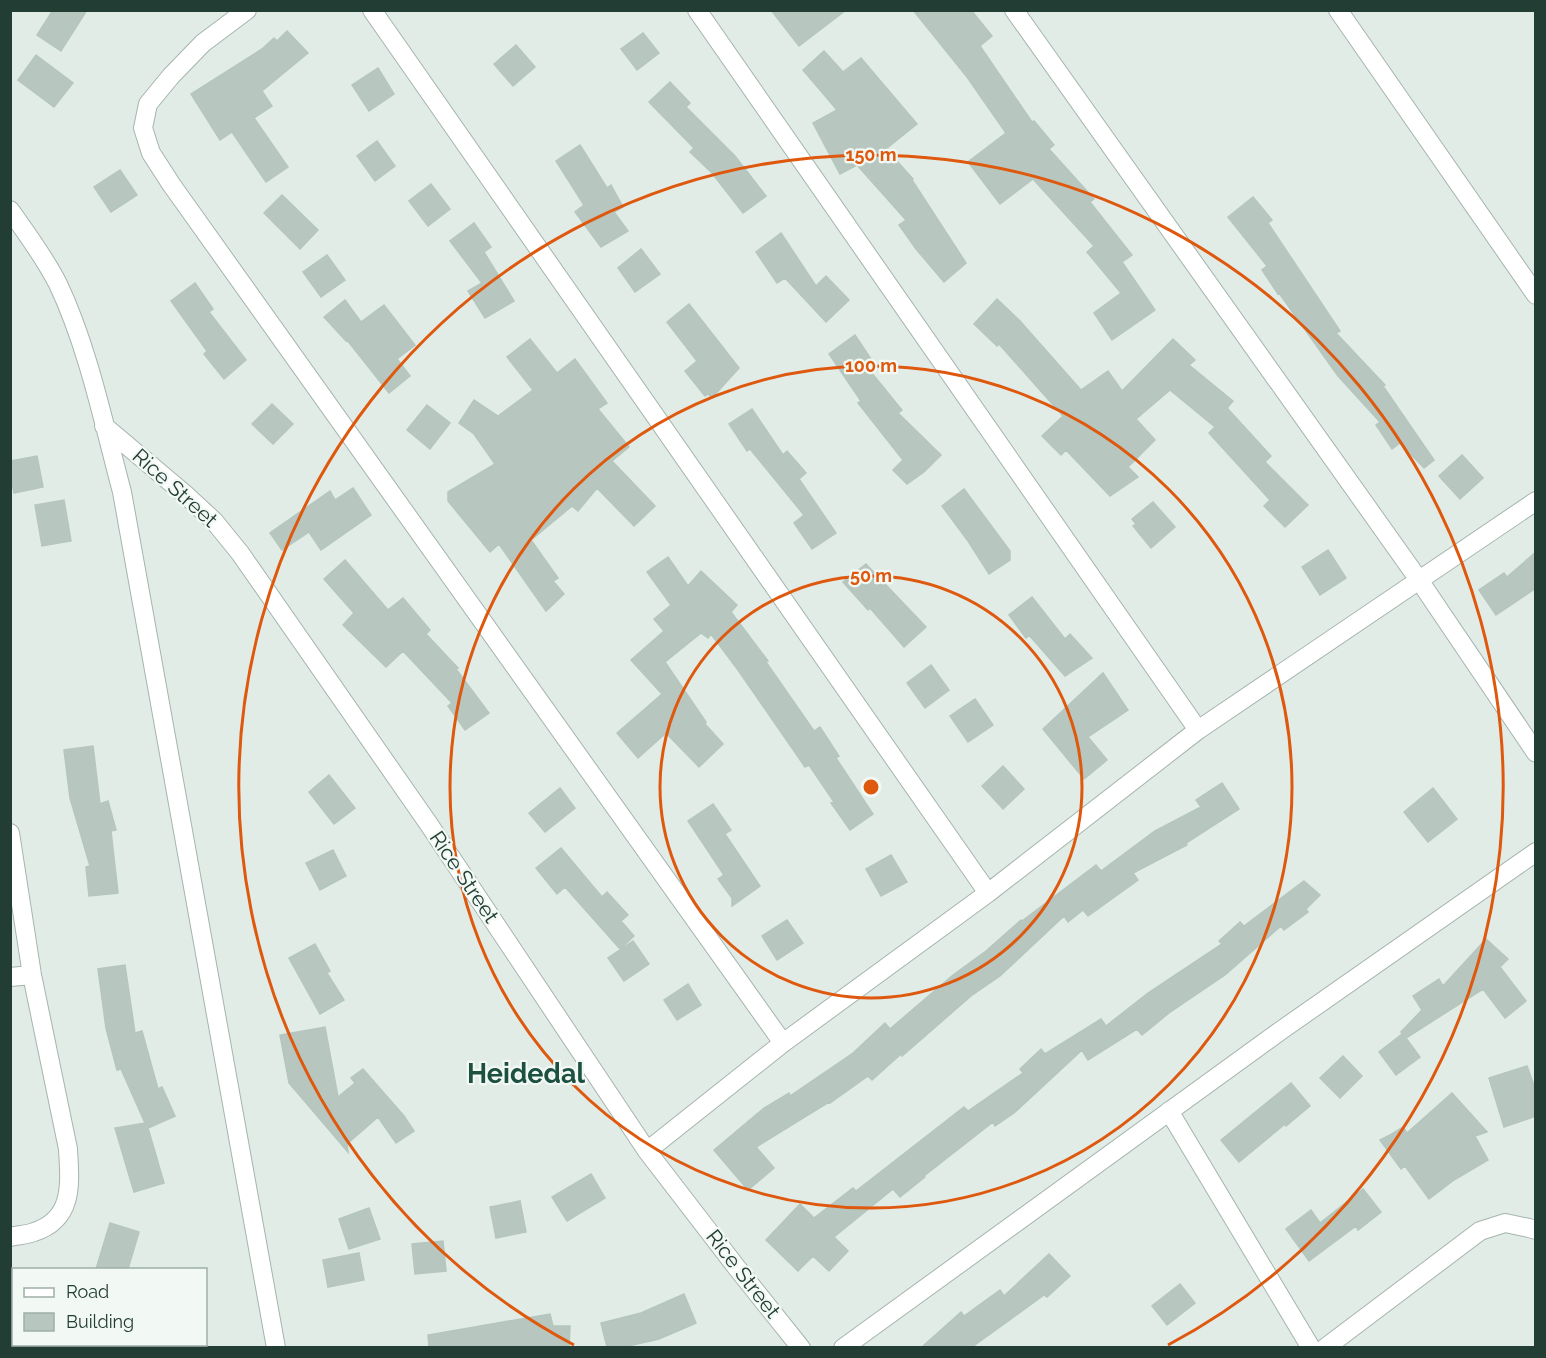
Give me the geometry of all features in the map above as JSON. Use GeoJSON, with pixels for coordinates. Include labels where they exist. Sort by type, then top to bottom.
{"type":"FeatureCollection","features":[{"type":"Feature","properties":{"kind":"street"},"geometry":{"type":"LineString","coordinates":[[247,10],[203,43],[148,104],[143,128],[150,153],[783,1043]]}},
{"type":"Feature","properties":{"kind":"street"},"geometry":{"type":"LineString","coordinates":[[372,10],[988,893]]}},
{"type":"Feature","properties":{"kind":"street"},"geometry":{"type":"LineString","coordinates":[[697,10],[1198,730]]}},
{"type":"Feature","properties":{"kind":"street"},"geometry":{"type":"LineString","coordinates":[[1014,10],[1419,580],[1536,753]]}},
{"type":"Feature","properties":{"kind":"street"},"geometry":{"type":"LineString","coordinates":[[1338,10],[1536,295]]}},
{"type":"Feature","properties":{"kind":"street","name":"Rice Street"},"geometry":{"type":"LineString","coordinates":[[10,210],[42,256],[72,316],[123,492],[276,1347]]}},
{"type":"Feature","properties":{"kind":"street","name":"Rice Street"},"geometry":{"type":"LineString","coordinates":[[104,426],[214,521],[240,553],[428,822],[647,1151],[737,1269],[801,1347]]}},
{"type":"Feature","properties":{"kind":"street"},"geometry":{"type":"LineString","coordinates":[[647,1151],[783,1043],[988,893],[1198,730],[1536,501]]}},
{"type":"Feature","properties":{"kind":"street"},"geometry":{"type":"LineString","coordinates":[[10,833],[32,975],[69,1149],[69,1194],[58,1218],[33,1233],[10,1237]]}},
{"type":"Feature","properties":{"kind":"street"},"geometry":{"type":"LineString","coordinates":[[843,1347],[1273,1036],[1536,852]]}},
{"type":"Feature","properties":{"kind":"street"},"geometry":{"type":"LineString","coordinates":[[10,976],[32,975]]}},
{"type":"Feature","properties":{"kind":"street"},"geometry":{"type":"LineString","coordinates":[[1169,1111],[1311,1347]]}},
{"type":"Feature","properties":{"kind":"street"},"geometry":{"type":"LineString","coordinates":[[1325,1347],[1480,1231],[1505,1223],[1536,1230]]}},
{"type":"Feature","properties":{"kind":"building"},"geometry":{"type":"Polygon","coordinates":[[[53,10],[87,10],[61,51],[37,35],[53,10]]]}},
{"type":"Feature","properties":{"kind":"building"},"geometry":{"type":"Polygon","coordinates":[[[771,10],[846,10],[799,46],[771,10]]]}},
{"type":"Feature","properties":{"kind":"building"},"geometry":{"type":"Polygon","coordinates":[[[913,10],[971,10],[992,36],[980,46],[1032,122],[1034,121],[1054,145],[1049,149],[1094,199],[1090,202],[1132,255],[1122,262],[1155,310],[1112,340],[1094,313],[1121,293],[1087,252],[1094,246],[1033,179],[1000,204],[968,162],[1006,133],[967,77],[913,10]]]}},
{"type":"Feature","properties":{"kind":"building"},"geometry":{"type":"Polygon","coordinates":[[[287,31],[308,53],[262,91],[272,106],[254,118],[288,167],[266,182],[232,132],[220,140],[191,94],[262,49],[274,38],[277,41],[287,31]]]}},
{"type":"Feature","properties":{"kind":"building"},"geometry":{"type":"Polygon","coordinates":[[[643,33],[659,53],[637,70],[621,49],[643,33]]]}},
{"type":"Feature","properties":{"kind":"building"},"geometry":{"type":"Polygon","coordinates":[[[516,45],[535,67],[513,86],[494,64],[516,45]]]}},
{"type":"Feature","properties":{"kind":"building"},"geometry":{"type":"Polygon","coordinates":[[[824,51],[843,72],[861,58],[917,124],[886,149],[913,179],[966,263],[944,282],[899,225],[906,220],[857,165],[840,174],[813,123],[837,110],[803,70],[824,51]]]}},
{"type":"Feature","properties":{"kind":"building"},"geometry":{"type":"Polygon","coordinates":[[[36,55],[73,83],[54,107],[18,80],[36,55]]]}},
{"type":"Feature","properties":{"kind":"building"},"geometry":{"type":"Polygon","coordinates":[[[378,68],[394,94],[369,111],[352,85],[378,68]]]}},
{"type":"Feature","properties":{"kind":"building"},"geometry":{"type":"Polygon","coordinates":[[[670,82],[690,103],[686,107],[735,156],[766,196],[743,213],[712,173],[690,152],[694,148],[649,102],[670,82]]]}},
{"type":"Feature","properties":{"kind":"building"},"geometry":{"type":"Polygon","coordinates":[[[377,141],[395,166],[375,181],[357,156],[377,141]]]}},
{"type":"Feature","properties":{"kind":"building"},"geometry":{"type":"Polygon","coordinates":[[[580,145],[607,188],[611,185],[623,207],[614,212],[628,231],[601,247],[575,212],[584,205],[556,161],[580,145]]]}},
{"type":"Feature","properties":{"kind":"building"},"geometry":{"type":"Polygon","coordinates":[[[120,170],[137,195],[111,212],[94,187],[120,170]]]}},
{"type":"Feature","properties":{"kind":"building"},"geometry":{"type":"Polygon","coordinates":[[[431,184],[450,209],[428,226],[409,201],[431,184]]]}},
{"type":"Feature","properties":{"kind":"building"},"geometry":{"type":"Polygon","coordinates":[[[282,195],[318,230],[300,249],[264,213],[282,195]]]}},
{"type":"Feature","properties":{"kind":"building"},"geometry":{"type":"Polygon","coordinates":[[[1253,197],[1272,220],[1268,223],[1340,331],[1336,333],[1385,385],[1383,386],[1434,460],[1424,468],[1400,443],[1392,449],[1376,425],[1380,422],[1338,376],[1262,270],[1267,266],[1228,217],[1253,197]]]}},
{"type":"Feature","properties":{"kind":"building"},"geometry":{"type":"Polygon","coordinates":[[[474,223],[491,247],[484,252],[514,301],[485,318],[468,291],[482,283],[450,241],[474,223]]]}},
{"type":"Feature","properties":{"kind":"building"},"geometry":{"type":"Polygon","coordinates":[[[781,233],[816,286],[826,276],[849,300],[826,322],[785,278],[777,283],[756,252],[781,233]]]}},
{"type":"Feature","properties":{"kind":"building"},"geometry":{"type":"Polygon","coordinates":[[[641,249],[660,274],[635,292],[618,268],[641,249]]]}},
{"type":"Feature","properties":{"kind":"building"},"geometry":{"type":"Polygon","coordinates":[[[327,255],[345,280],[321,297],[303,272],[327,255]]]}},
{"type":"Feature","properties":{"kind":"building"},"geometry":{"type":"Polygon","coordinates":[[[195,283],[213,309],[209,312],[246,360],[224,379],[204,354],[207,351],[171,301],[195,283]]]}},
{"type":"Feature","properties":{"kind":"building"},"geometry":{"type":"Polygon","coordinates":[[[997,299],[1020,321],[1081,390],[1108,371],[1122,391],[1173,339],[1195,360],[1189,365],[1233,401],[1227,408],[1271,456],[1265,462],[1308,505],[1285,527],[1264,506],[1270,500],[1209,433],[1215,427],[1170,390],[1136,419],[1155,440],[1128,467],[1138,477],[1110,496],[1066,450],[1061,455],[1042,436],[1063,416],[999,344],[997,346],[974,324],[997,299]]]}},
{"type":"Feature","properties":{"kind":"building"},"geometry":{"type":"Polygon","coordinates":[[[345,300],[361,322],[384,305],[415,345],[397,359],[410,376],[389,393],[347,340],[324,317],[345,300]]]}},
{"type":"Feature","properties":{"kind":"building"},"geometry":{"type":"Polygon","coordinates":[[[689,304],[739,368],[712,398],[708,394],[705,396],[685,371],[697,361],[667,322],[689,304]]]}},
{"type":"Feature","properties":{"kind":"building"},"geometry":{"type":"Polygon","coordinates":[[[855,335],[873,362],[866,366],[902,410],[898,413],[941,455],[924,472],[907,484],[893,470],[903,460],[858,403],[861,401],[829,354],[855,335]]]}},
{"type":"Feature","properties":{"kind":"building"},"geometry":{"type":"Polygon","coordinates":[[[530,339],[557,373],[575,359],[607,403],[598,409],[629,447],[612,461],[655,506],[634,526],[597,488],[578,511],[572,506],[531,540],[558,578],[553,581],[564,594],[546,611],[499,544],[490,552],[448,501],[448,492],[495,464],[474,434],[459,423],[474,400],[498,416],[533,390],[507,357],[530,339]]]}},
{"type":"Feature","properties":{"kind":"building"},"geometry":{"type":"Polygon","coordinates":[[[272,404],[293,424],[273,444],[252,424],[272,404]]]}},
{"type":"Feature","properties":{"kind":"building"},"geometry":{"type":"Polygon","coordinates":[[[427,405],[450,423],[430,449],[407,430],[427,405]]]}},
{"type":"Feature","properties":{"kind":"building"},"geometry":{"type":"Polygon","coordinates":[[[752,409],[783,455],[787,451],[806,473],[799,479],[836,533],[812,549],[794,523],[804,515],[750,449],[747,451],[729,424],[752,409]]]}},
{"type":"Feature","properties":{"kind":"building"},"geometry":{"type":"Polygon","coordinates":[[[1462,455],[1483,478],[1460,499],[1439,476],[1462,455]]]}},
{"type":"Feature","properties":{"kind":"building"},"geometry":{"type":"Polygon","coordinates":[[[37,456],[43,487],[14,493],[10,461],[37,456]]]}},
{"type":"Feature","properties":{"kind":"building"},"geometry":{"type":"Polygon","coordinates":[[[353,488],[371,515],[321,550],[309,532],[282,550],[270,533],[330,491],[335,500],[353,488]]]}},
{"type":"Feature","properties":{"kind":"building"},"geometry":{"type":"Polygon","coordinates":[[[964,489],[1010,551],[1010,560],[989,574],[942,506],[964,489]]]}},
{"type":"Feature","properties":{"kind":"building"},"geometry":{"type":"Polygon","coordinates":[[[64,500],[71,541],[42,546],[35,505],[64,500]]]}},
{"type":"Feature","properties":{"kind":"building"},"geometry":{"type":"Polygon","coordinates":[[[1153,502],[1175,527],[1151,548],[1133,526],[1136,524],[1132,519],[1153,502]]]}},
{"type":"Feature","properties":{"kind":"building"},"geometry":{"type":"Polygon","coordinates":[[[1328,550],[1346,578],[1320,595],[1302,567],[1328,550]]]}},
{"type":"Feature","properties":{"kind":"building"},"geometry":{"type":"Polygon","coordinates":[[[1536,552],[1536,588],[1496,615],[1479,590],[1504,573],[1507,577],[1536,552]]]}},
{"type":"Feature","properties":{"kind":"building"},"geometry":{"type":"Polygon","coordinates":[[[668,557],[688,586],[701,571],[737,605],[731,612],[768,661],[766,662],[814,731],[820,727],[839,756],[836,758],[873,814],[850,830],[809,765],[805,767],[711,634],[708,638],[701,633],[665,662],[706,722],[705,724],[723,744],[699,767],[666,733],[638,758],[617,733],[662,694],[631,660],[664,631],[654,619],[671,605],[647,572],[668,557]]]}},
{"type":"Feature","properties":{"kind":"building"},"geometry":{"type":"Polygon","coordinates":[[[345,560],[388,610],[403,598],[430,630],[426,634],[458,668],[456,669],[489,713],[465,730],[448,706],[452,703],[403,651],[386,667],[343,625],[354,613],[324,579],[345,560]]]}},
{"type":"Feature","properties":{"kind":"building"},"geometry":{"type":"Polygon","coordinates":[[[866,564],[926,627],[904,647],[870,608],[868,610],[843,582],[866,564]]]}},
{"type":"Feature","properties":{"kind":"building"},"geometry":{"type":"Polygon","coordinates":[[[1032,597],[1065,639],[1070,634],[1092,658],[1065,676],[1029,635],[1026,638],[1009,615],[1032,597]]]}},
{"type":"Feature","properties":{"kind":"building"},"geometry":{"type":"Polygon","coordinates":[[[931,665],[949,690],[925,708],[907,683],[931,665]]]}},
{"type":"Feature","properties":{"kind":"building"},"geometry":{"type":"Polygon","coordinates":[[[1103,673],[1128,710],[1088,737],[1107,760],[1084,779],[1043,729],[1103,673]]]}},
{"type":"Feature","properties":{"kind":"building"},"geometry":{"type":"Polygon","coordinates":[[[975,699],[993,725],[968,742],[950,716],[975,699]]]}},
{"type":"Feature","properties":{"kind":"building"},"geometry":{"type":"Polygon","coordinates":[[[93,746],[100,804],[108,801],[116,830],[111,831],[118,893],[89,896],[86,867],[90,866],[70,798],[64,750],[93,746]]]}},
{"type":"Feature","properties":{"kind":"building"},"geometry":{"type":"Polygon","coordinates":[[[1003,766],[1024,789],[1003,809],[982,786],[1003,766]]]}},
{"type":"Feature","properties":{"kind":"building"},"geometry":{"type":"Polygon","coordinates":[[[329,775],[355,808],[334,824],[309,792],[329,775]]]}},
{"type":"Feature","properties":{"kind":"building"},"geometry":{"type":"Polygon","coordinates":[[[1222,783],[1239,809],[1186,843],[1187,845],[1133,873],[1138,880],[1088,916],[1083,910],[1068,922],[1064,916],[1000,976],[971,996],[872,1080],[868,1076],[830,1103],[756,1147],[774,1168],[748,1190],[714,1150],[764,1108],[789,1093],[790,1096],[853,1053],[885,1023],[890,1029],[1021,920],[1096,865],[1101,871],[1155,831],[1201,807],[1196,800],[1222,783]]]}},
{"type":"Feature","properties":{"kind":"building"},"geometry":{"type":"Polygon","coordinates":[[[560,788],[575,808],[545,832],[529,813],[560,788]]]}},
{"type":"Feature","properties":{"kind":"building"},"geometry":{"type":"Polygon","coordinates":[[[1433,788],[1457,819],[1428,842],[1404,812],[1433,788]]]}},
{"type":"Feature","properties":{"kind":"building"},"geometry":{"type":"Polygon","coordinates":[[[713,804],[731,830],[725,834],[760,886],[732,906],[732,898],[718,879],[724,875],[688,821],[713,804]]]}},
{"type":"Feature","properties":{"kind":"building"},"geometry":{"type":"Polygon","coordinates":[[[561,848],[602,897],[607,892],[628,915],[621,921],[634,936],[620,949],[565,887],[557,894],[536,868],[561,848]]]}},
{"type":"Feature","properties":{"kind":"building"},"geometry":{"type":"Polygon","coordinates":[[[333,850],[346,876],[320,890],[306,863],[333,850]]]}},
{"type":"Feature","properties":{"kind":"building"},"geometry":{"type":"Polygon","coordinates":[[[891,855],[907,882],[881,896],[866,869],[891,855]]]}},
{"type":"Feature","properties":{"kind":"building"},"geometry":{"type":"Polygon","coordinates":[[[1304,881],[1320,895],[1306,909],[1308,912],[1284,930],[1281,926],[1225,975],[1169,1013],[1142,1035],[1137,1029],[1088,1060],[1082,1050],[1014,1113],[995,1126],[993,1122],[900,1197],[893,1189],[834,1237],[848,1251],[829,1271],[813,1256],[798,1271],[766,1240],[800,1204],[814,1218],[853,1188],[856,1191],[964,1107],[968,1111],[1023,1073],[1020,1069],[1041,1049],[1045,1054],[1101,1019],[1106,1026],[1148,993],[1222,944],[1219,941],[1240,922],[1244,926],[1304,881]]]}},
{"type":"Feature","properties":{"kind":"building"},"geometry":{"type":"Polygon","coordinates":[[[787,920],[803,943],[777,960],[762,936],[787,920]]]}},
{"type":"Feature","properties":{"kind":"building"},"geometry":{"type":"Polygon","coordinates":[[[1486,939],[1508,959],[1500,967],[1526,1001],[1505,1018],[1483,989],[1406,1038],[1420,1057],[1396,1075],[1379,1052],[1402,1034],[1401,1032],[1422,1010],[1413,996],[1439,979],[1443,986],[1486,939]]]}},
{"type":"Feature","properties":{"kind":"building"},"geometry":{"type":"Polygon","coordinates":[[[633,941],[649,964],[624,981],[608,958],[633,941]]]}},
{"type":"Feature","properties":{"kind":"building"},"geometry":{"type":"Polygon","coordinates":[[[315,944],[330,971],[327,973],[344,1000],[320,1014],[289,958],[315,944]]]}},
{"type":"Feature","properties":{"kind":"building"},"geometry":{"type":"Polygon","coordinates":[[[125,965],[135,1033],[142,1031],[158,1089],[162,1087],[175,1116],[148,1128],[164,1183],[134,1192],[115,1128],[145,1123],[121,1069],[117,1070],[106,1028],[98,969],[125,965]]]}},
{"type":"Feature","properties":{"kind":"building"},"geometry":{"type":"Polygon","coordinates":[[[688,984],[701,1005],[677,1020],[664,1000],[688,984]]]}},
{"type":"Feature","properties":{"kind":"building"},"geometry":{"type":"Polygon","coordinates":[[[325,1027],[338,1097],[355,1083],[351,1078],[363,1069],[404,1116],[414,1131],[396,1143],[378,1117],[347,1144],[348,1152],[289,1083],[280,1035],[325,1027]]]}},
{"type":"Feature","properties":{"kind":"building"},"geometry":{"type":"Polygon","coordinates":[[[1343,1056],[1362,1076],[1340,1098],[1320,1078],[1343,1056]]]}},
{"type":"Feature","properties":{"kind":"building"},"geometry":{"type":"Polygon","coordinates":[[[1527,1066],[1536,1091],[1536,1116],[1504,1127],[1489,1078],[1527,1066]]]}},
{"type":"Feature","properties":{"kind":"building"},"geometry":{"type":"Polygon","coordinates":[[[1291,1083],[1310,1106],[1239,1162],[1221,1140],[1291,1083]]]}},
{"type":"Feature","properties":{"kind":"building"},"geometry":{"type":"Polygon","coordinates":[[[1452,1093],[1487,1132],[1475,1136],[1488,1160],[1454,1180],[1429,1199],[1405,1166],[1401,1169],[1380,1140],[1403,1127],[1407,1133],[1452,1093]]]}},
{"type":"Feature","properties":{"kind":"building"},"geometry":{"type":"Polygon","coordinates":[[[591,1174],[605,1198],[567,1221],[552,1197],[591,1174]]]}},
{"type":"Feature","properties":{"kind":"building"},"geometry":{"type":"Polygon","coordinates":[[[1363,1189],[1381,1212],[1358,1230],[1356,1226],[1309,1261],[1286,1229],[1311,1210],[1320,1223],[1363,1189]]]}},
{"type":"Feature","properties":{"kind":"building"},"geometry":{"type":"Polygon","coordinates":[[[520,1201],[526,1232],[496,1238],[490,1207],[520,1201]]]}},
{"type":"Feature","properties":{"kind":"building"},"geometry":{"type":"Polygon","coordinates":[[[369,1208],[380,1239],[349,1249],[339,1219],[369,1208]]]}},
{"type":"Feature","properties":{"kind":"building"},"geometry":{"type":"Polygon","coordinates":[[[110,1223],[139,1232],[128,1268],[96,1268],[110,1223]]]}},
{"type":"Feature","properties":{"kind":"building"},"geometry":{"type":"Polygon","coordinates":[[[443,1241],[446,1271],[415,1274],[412,1244],[443,1241]]]}},
{"type":"Feature","properties":{"kind":"building"},"geometry":{"type":"Polygon","coordinates":[[[359,1253],[364,1280],[328,1287],[323,1260],[359,1253]]]}},
{"type":"Feature","properties":{"kind":"building"},"geometry":{"type":"Polygon","coordinates":[[[1049,1254],[1070,1276],[1047,1297],[1044,1295],[972,1347],[922,1347],[961,1312],[964,1316],[1000,1290],[1004,1296],[1049,1254]]]}},
{"type":"Feature","properties":{"kind":"building"},"geometry":{"type":"Polygon","coordinates":[[[1180,1284],[1195,1303],[1167,1325],[1152,1306],[1180,1284]]]}},
{"type":"Feature","properties":{"kind":"building"},"geometry":{"type":"Polygon","coordinates":[[[684,1294],[696,1323],[659,1339],[624,1347],[607,1347],[601,1323],[641,1313],[684,1294]]]}},
{"type":"Feature","properties":{"kind":"building"},"geometry":{"type":"Polygon","coordinates":[[[550,1314],[553,1326],[570,1326],[569,1347],[429,1347],[428,1335],[550,1314]]]}},
{"type":"Feature","properties":{"kind":"district","name":"Heidedal"},"geometry":{"type":"Point","coordinates":[526,1074]}}]}
